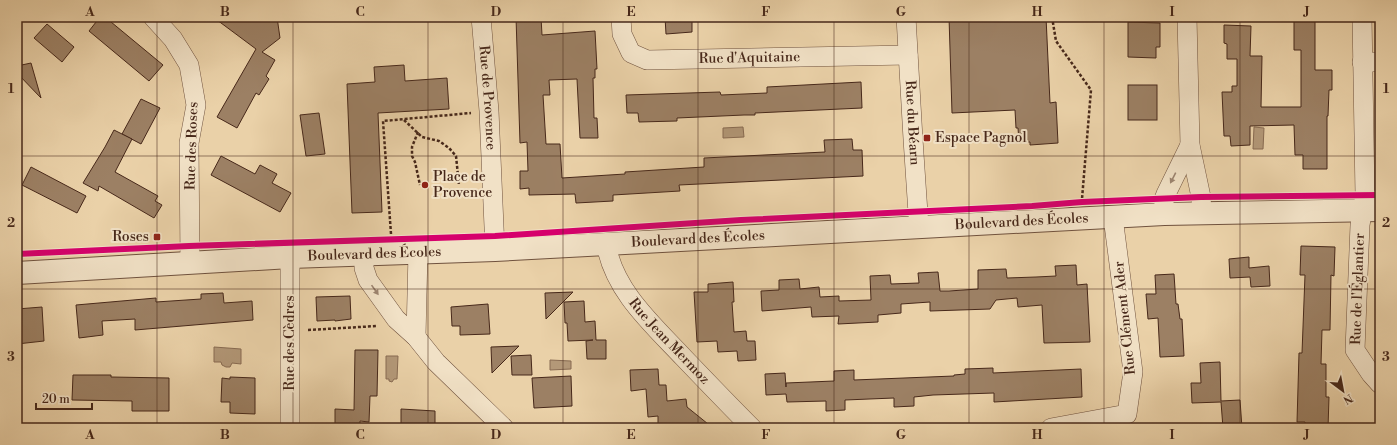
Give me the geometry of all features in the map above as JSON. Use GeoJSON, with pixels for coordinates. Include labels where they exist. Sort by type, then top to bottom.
{"type":"FeatureCollection","features":[{"type":"Feature","properties":{"kind":"street","name":"Rue des Roses"},"geometry":{"type":"LineString","coordinates":[[153,17],[173,39],[189,65],[196,105],[190,143],[190,263]]}},
{"type":"Feature","properties":{"kind":"street","name":"Rue de Provence"},"geometry":{"type":"LineString","coordinates":[[481,17],[489,111],[495,250]]}},
{"type":"Feature","properties":{"kind":"street","name":"Rue d'Aquitaine"},"geometry":{"type":"LineString","coordinates":[[621,17],[622,34],[631,53],[647,60],[908,55]]}},
{"type":"Feature","properties":{"kind":"street","name":"Rue du Béarn"},"geometry":{"type":"LineString","coordinates":[[906,17],[919,228]]}},
{"type":"Feature","properties":{"kind":"street"},"geometry":{"type":"LineString","coordinates":[[1187,17],[1190,145],[1201,192],[1202,213]]}},
{"type":"Feature","properties":{"kind":"street","name":"Rue de l'Églantier"},"geometry":{"type":"LineString","coordinates":[[1362,17],[1371,62],[1364,185],[1371,210],[1360,225],[1355,350],[1371,374],[1380,384]]}},
{"type":"Feature","properties":{"kind":"street"},"geometry":{"type":"LineString","coordinates":[[1164,214],[1164,199],[1190,145]]}},
{"type":"Feature","properties":{"kind":"street","name":"Boulevard des Écoles"},"geometry":{"type":"LineString","coordinates":[[17,273],[290,257],[495,250],[1114,218],[1164,214],[1371,210]]}},
{"type":"Feature","properties":{"kind":"street","name":"Rue Clément Ader"},"geometry":{"type":"LineString","coordinates":[[1051,428],[1131,421],[1133,372],[1114,218]]}},
{"type":"Feature","properties":{"kind":"street","name":"Rue Jean Mermoz"},"geometry":{"type":"LineString","coordinates":[[606,244],[608,257],[617,278],[640,312],[752,428]]}},
{"type":"Feature","properties":{"kind":"street"},"geometry":{"type":"LineString","coordinates":[[416,337],[418,252]]}},
{"type":"Feature","properties":{"kind":"street"},"geometry":{"type":"LineString","coordinates":[[364,254],[364,268],[368,280],[396,319],[416,337],[436,362],[504,428]]}},
{"type":"Feature","properties":{"kind":"street","name":"Rue des Cèdres"},"geometry":{"type":"LineString","coordinates":[[290,257],[290,428]]}},
{"type":"Feature","properties":{"kind":"path"},"geometry":{"type":"LineString","coordinates":[[1052,17],[1056,41],[1090,90],[1082,202]]}},
{"type":"Feature","properties":{"kind":"path"},"geometry":{"type":"LineString","coordinates":[[391,253],[383,121],[489,111]]}},
{"type":"Feature","properties":{"kind":"path"},"geometry":{"type":"LineString","coordinates":[[404,119],[422,137],[439,141],[449,148],[456,156],[459,184]]}},
{"type":"Feature","properties":{"kind":"path"},"geometry":{"type":"LineString","coordinates":[[418,132],[412,147],[412,156],[415,162],[420,186]]}},
{"type":"Feature","properties":{"kind":"path"},"geometry":{"type":"LineString","coordinates":[[1075,202],[1090,201]]}},
{"type":"Feature","properties":{"kind":"path"},"geometry":{"type":"LineString","coordinates":[[302,331],[380,325]]}},
{"type":"Feature","properties":{"kind":"shaded area"},"geometry":{"type":"Polygon","coordinates":[[[743,127],[744,137],[723,138],[723,128],[743,127]]]}},
{"type":"Feature","properties":{"kind":"shaded area"},"geometry":{"type":"Polygon","coordinates":[[[1254,127],[1264,128],[1263,149],[1253,149],[1254,127]]]}},
{"type":"Feature","properties":{"kind":"shaded area"},"geometry":{"type":"Polygon","coordinates":[[[214,347],[241,349],[241,364],[232,363],[230,367],[226,367],[222,365],[221,362],[214,362],[214,347]]]}},
{"type":"Feature","properties":{"kind":"shaded area"},"geometry":{"type":"Polygon","coordinates":[[[386,356],[398,356],[397,379],[394,379],[392,382],[389,381],[389,379],[386,379],[386,356]]]}},
{"type":"Feature","properties":{"kind":"shaded area"},"geometry":{"type":"Polygon","coordinates":[[[550,360],[571,361],[571,369],[550,370],[550,360]]]}},
{"type":"Feature","properties":{"kind":"building"},"geometry":{"type":"Polygon","coordinates":[[[100,17],[105,17],[163,65],[149,81],[89,31],[100,17]]]}},
{"type":"Feature","properties":{"kind":"building"},"geometry":{"type":"Polygon","coordinates":[[[213,17],[277,17],[280,38],[262,52],[275,60],[266,76],[269,79],[259,95],[256,93],[237,128],[217,117],[256,49],[213,17]]]}},
{"type":"Feature","properties":{"kind":"building"},"geometry":{"type":"Polygon","coordinates":[[[516,17],[541,17],[542,35],[595,31],[597,69],[595,69],[595,78],[593,78],[594,118],[597,118],[598,138],[580,138],[577,79],[549,80],[550,95],[543,95],[546,144],[560,144],[562,178],[704,167],[704,158],[825,152],[824,140],[852,139],[853,150],[862,150],[863,176],[679,185],[680,191],[613,195],[613,201],[576,203],[575,194],[529,195],[529,188],[520,189],[520,171],[528,171],[527,142],[520,143],[516,17]]]}},
{"type":"Feature","properties":{"kind":"building"},"geometry":{"type":"Polygon","coordinates":[[[665,17],[692,17],[692,32],[666,34],[665,17]]]}},
{"type":"Feature","properties":{"kind":"building"},"geometry":{"type":"Polygon","coordinates":[[[949,17],[1046,17],[1050,103],[1056,102],[1058,143],[1030,145],[1030,142],[1019,142],[1018,128],[1016,128],[1015,110],[952,113],[949,17]]]}},
{"type":"Feature","properties":{"kind":"building"},"geometry":{"type":"Polygon","coordinates":[[[1294,17],[1315,17],[1315,70],[1332,70],[1332,90],[1329,90],[1327,116],[1327,169],[1303,169],[1303,155],[1295,155],[1294,125],[1250,126],[1250,145],[1231,146],[1230,136],[1224,136],[1222,92],[1232,92],[1232,86],[1237,86],[1237,59],[1227,59],[1227,44],[1224,43],[1224,25],[1251,26],[1250,56],[1262,56],[1261,107],[1301,107],[1301,50],[1294,50],[1294,17]]]}},
{"type":"Feature","properties":{"kind":"building"},"geometry":{"type":"Polygon","coordinates":[[[1128,22],[1160,23],[1160,47],[1156,47],[1156,58],[1128,57],[1128,22]]]}},
{"type":"Feature","properties":{"kind":"building"},"geometry":{"type":"Polygon","coordinates":[[[47,24],[74,47],[62,62],[34,38],[47,24]]]}},
{"type":"Feature","properties":{"kind":"building"},"geometry":{"type":"Polygon","coordinates":[[[31,63],[41,98],[17,73],[17,66],[31,63]]]}},
{"type":"Feature","properties":{"kind":"building"},"geometry":{"type":"Polygon","coordinates":[[[404,65],[405,81],[447,78],[449,109],[378,113],[382,212],[352,213],[347,84],[375,82],[374,67],[404,65]]]}},
{"type":"Feature","properties":{"kind":"building"},"geometry":{"type":"Polygon","coordinates":[[[861,82],[862,108],[755,113],[755,115],[677,118],[677,121],[639,122],[638,113],[627,113],[626,95],[720,92],[721,95],[767,93],[767,87],[861,82]]]}},
{"type":"Feature","properties":{"kind":"building"},"geometry":{"type":"Polygon","coordinates":[[[1128,85],[1157,85],[1157,120],[1128,120],[1128,85]]]}},
{"type":"Feature","properties":{"kind":"building"},"geometry":{"type":"Polygon","coordinates":[[[141,99],[160,108],[141,144],[122,134],[141,99]]]}},
{"type":"Feature","properties":{"kind":"building"},"geometry":{"type":"Polygon","coordinates":[[[319,113],[325,154],[306,156],[300,115],[319,113]]]}},
{"type":"Feature","properties":{"kind":"building"},"geometry":{"type":"Polygon","coordinates":[[[114,130],[132,139],[115,172],[158,196],[155,201],[162,205],[154,218],[99,186],[98,191],[83,183],[114,130]]]}},
{"type":"Feature","properties":{"kind":"building"},"geometry":{"type":"Polygon","coordinates":[[[221,156],[255,174],[260,165],[277,174],[272,183],[291,193],[280,212],[211,175],[221,156]]]}},
{"type":"Feature","properties":{"kind":"building"},"geometry":{"type":"Polygon","coordinates":[[[31,167],[86,196],[77,213],[22,185],[31,167]]]}},
{"type":"Feature","properties":{"kind":"building"},"geometry":{"type":"Polygon","coordinates":[[[1301,246],[1335,247],[1334,276],[1331,275],[1330,330],[1322,330],[1321,364],[1326,364],[1326,397],[1329,397],[1328,428],[1305,428],[1305,422],[1297,422],[1299,353],[1302,353],[1305,275],[1300,275],[1301,246]]]}},
{"type":"Feature","properties":{"kind":"building"},"geometry":{"type":"Polygon","coordinates":[[[1249,257],[1249,268],[1269,266],[1270,286],[1251,287],[1250,277],[1230,278],[1229,259],[1249,257]]]}},
{"type":"Feature","properties":{"kind":"building"},"geometry":{"type":"Polygon","coordinates":[[[1076,265],[1077,285],[1087,284],[1090,342],[1044,343],[1042,305],[1018,307],[1017,298],[996,300],[990,309],[930,311],[930,302],[901,304],[901,313],[878,315],[878,322],[838,324],[839,316],[812,317],[811,307],[762,311],[761,291],[779,290],[779,280],[799,279],[800,289],[819,287],[820,297],[839,296],[839,301],[871,300],[870,276],[890,275],[891,284],[919,283],[918,273],[938,272],[940,291],[949,291],[978,289],[978,270],[1006,269],[1007,278],[1056,276],[1055,266],[1076,265]]]}},
{"type":"Feature","properties":{"kind":"building"},"geometry":{"type":"Polygon","coordinates":[[[1174,274],[1176,304],[1178,304],[1180,319],[1182,319],[1184,356],[1160,357],[1158,318],[1148,319],[1146,294],[1156,294],[1155,275],[1174,274]]]}},
{"type":"Feature","properties":{"kind":"building"},"geometry":{"type":"Polygon","coordinates":[[[733,282],[734,302],[732,302],[734,332],[746,331],[747,341],[755,341],[756,360],[738,361],[737,351],[718,352],[717,341],[697,342],[694,292],[708,292],[708,284],[733,282]]]}},
{"type":"Feature","properties":{"kind":"building"},"geometry":{"type":"Polygon","coordinates":[[[573,292],[546,319],[545,293],[573,292]]]}},
{"type":"Feature","properties":{"kind":"building"},"geometry":{"type":"Polygon","coordinates":[[[223,293],[224,303],[252,301],[253,320],[135,330],[135,319],[102,321],[103,335],[79,338],[76,305],[156,298],[156,302],[201,299],[201,294],[223,293]]]}},
{"type":"Feature","properties":{"kind":"building"},"geometry":{"type":"Polygon","coordinates":[[[350,296],[351,319],[317,321],[316,297],[350,296]]]}},
{"type":"Feature","properties":{"kind":"building"},"geometry":{"type":"Polygon","coordinates":[[[584,301],[585,322],[595,321],[596,340],[606,340],[606,359],[587,359],[586,341],[593,340],[568,341],[564,302],[584,301]]]}},
{"type":"Feature","properties":{"kind":"building"},"geometry":{"type":"Polygon","coordinates":[[[488,304],[490,334],[460,335],[460,326],[452,326],[451,307],[488,304]]]}},
{"type":"Feature","properties":{"kind":"building"},"geometry":{"type":"Polygon","coordinates":[[[42,307],[44,341],[17,344],[17,309],[42,307]]]}},
{"type":"Feature","properties":{"kind":"building"},"geometry":{"type":"Polygon","coordinates":[[[519,346],[492,373],[491,347],[519,346]]]}},
{"type":"Feature","properties":{"kind":"building"},"geometry":{"type":"Polygon","coordinates":[[[355,350],[378,350],[377,396],[370,396],[369,422],[360,421],[360,428],[335,428],[335,409],[354,410],[355,350]]]}},
{"type":"Feature","properties":{"kind":"building"},"geometry":{"type":"Polygon","coordinates":[[[531,355],[532,375],[512,375],[511,356],[531,355]]]}},
{"type":"Feature","properties":{"kind":"building"},"geometry":{"type":"Polygon","coordinates":[[[1220,362],[1221,401],[1240,400],[1242,428],[1223,428],[1221,402],[1192,403],[1191,383],[1201,383],[1200,363],[1220,362]]]}},
{"type":"Feature","properties":{"kind":"building"},"geometry":{"type":"Polygon","coordinates":[[[993,368],[993,373],[1081,369],[1082,397],[994,402],[994,393],[933,395],[914,397],[914,406],[894,407],[894,398],[845,400],[845,410],[826,411],[826,401],[787,402],[786,394],[766,395],[765,374],[785,373],[786,387],[786,383],[834,381],[834,371],[854,370],[854,380],[954,376],[965,374],[965,369],[993,368]]]}},
{"type":"Feature","properties":{"kind":"building"},"geometry":{"type":"Polygon","coordinates":[[[658,369],[659,385],[666,385],[667,401],[686,399],[687,407],[713,428],[658,428],[658,416],[648,417],[646,389],[631,391],[630,370],[658,369]]]}},
{"type":"Feature","properties":{"kind":"building"},"geometry":{"type":"Polygon","coordinates":[[[73,375],[169,378],[169,411],[132,411],[132,401],[72,400],[73,375]]]}},
{"type":"Feature","properties":{"kind":"building"},"geometry":{"type":"Polygon","coordinates":[[[571,376],[572,406],[534,408],[532,378],[571,376]]]}},
{"type":"Feature","properties":{"kind":"building"},"geometry":{"type":"Polygon","coordinates":[[[230,377],[255,378],[255,414],[230,413],[230,402],[221,402],[222,378],[230,379],[230,377]]]}},
{"type":"Feature","properties":{"kind":"building"},"geometry":{"type":"Polygon","coordinates":[[[401,409],[435,411],[435,428],[401,428],[401,409]]]}},
{"type":"Feature","properties":{"kind":"cycle path"},"geometry":{"type":"LineString","coordinates":[[17,254],[189,246],[495,236],[741,220],[1032,206],[1082,202],[1201,197],[1380,195]]}},
{"type":"Feature","properties":{"kind":"place","name":"Espace Pagnol"},"geometry":{"type":"Point","coordinates":[927,138]}},
{"type":"Feature","properties":{"kind":"place","name":"Place de Provence"},"geometry":{"type":"Point","coordinates":[425,185]}},
{"type":"Feature","properties":{"kind":"place","name":"Roses"},"geometry":{"type":"Point","coordinates":[157,237]}}]}
